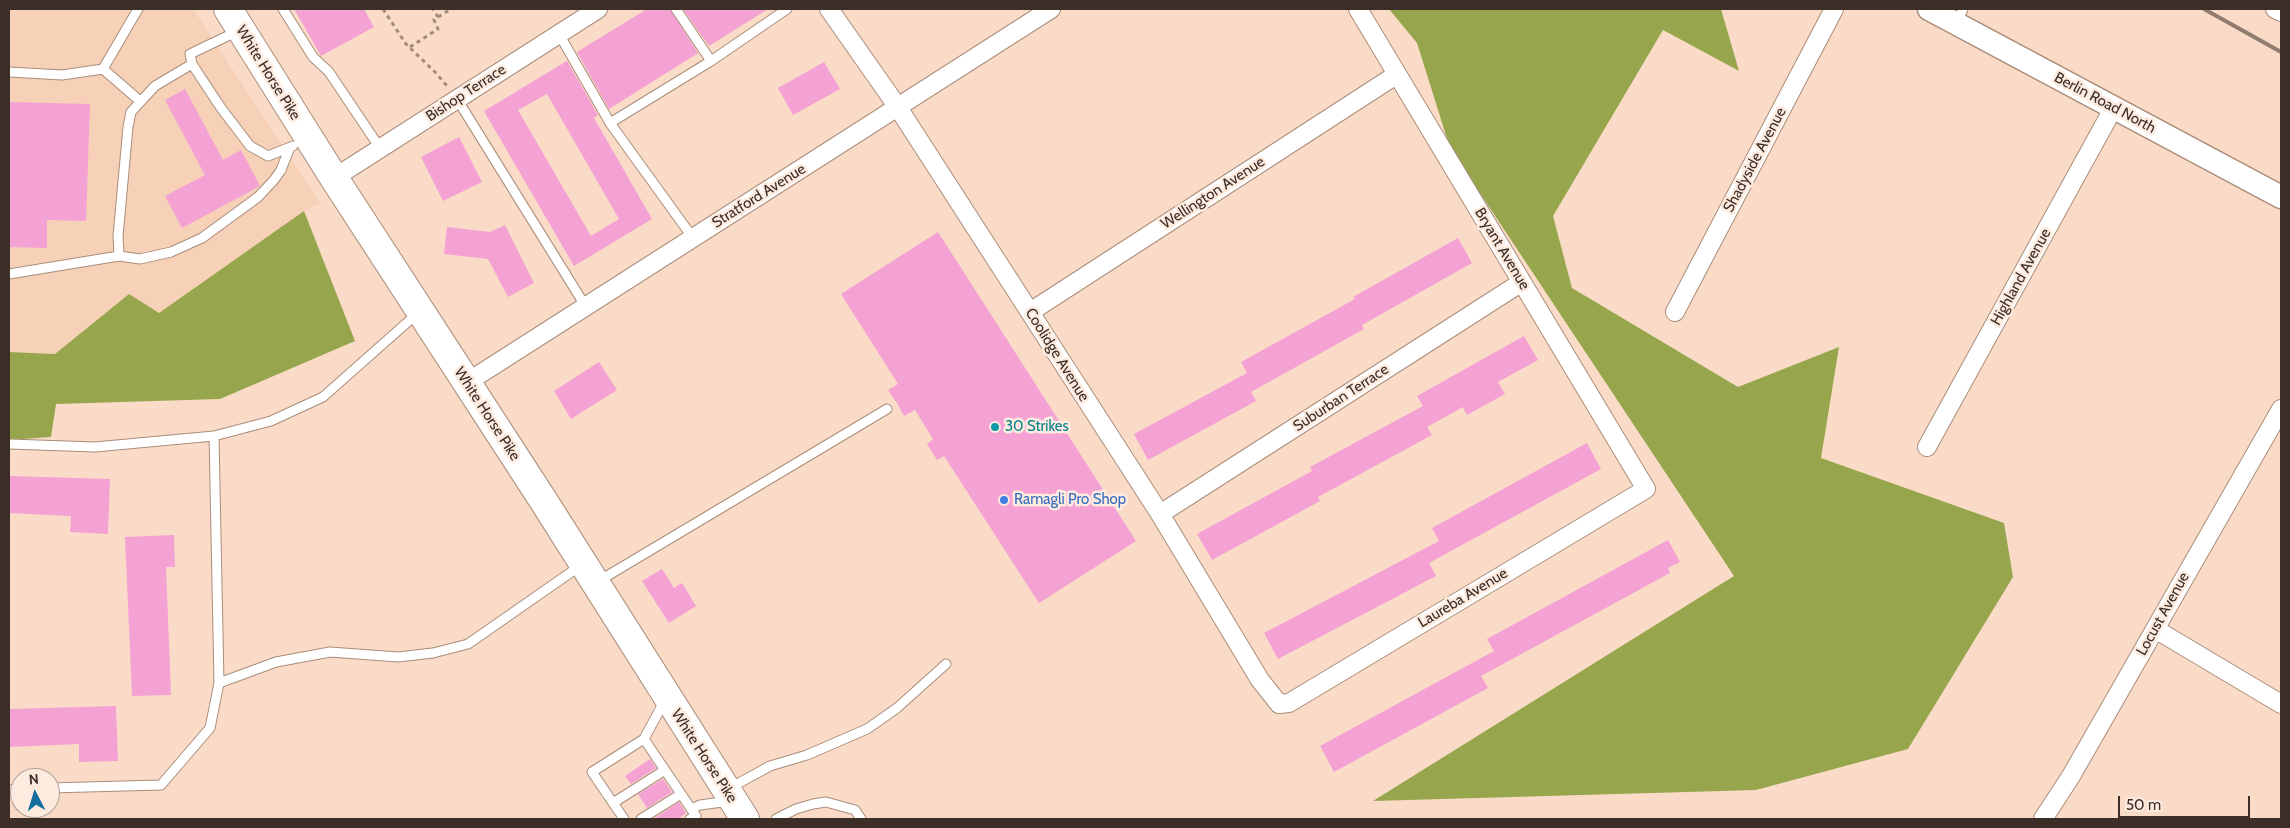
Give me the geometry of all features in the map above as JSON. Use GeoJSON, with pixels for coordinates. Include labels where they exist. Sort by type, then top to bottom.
{"type":"FeatureCollection","features":[{"type":"Feature","properties":{"kind":"highway","name":"White Horse Pike"},"geometry":{"type":"LineString","coordinates":[[235,19],[299,141],[334,178],[738,809]]}},
{"type":"Feature","properties":{"kind":"street","name":"Bishop Terrace"},"geometry":{"type":"LineString","coordinates":[[334,178],[598,9]]}},
{"type":"Feature","properties":{"kind":"street","name":"Coolidge Avenue"},"geometry":{"type":"LineString","coordinates":[[829,9],[897,106],[1160,514],[1260,680],[1279,704]]}},
{"type":"Feature","properties":{"kind":"street","name":"Stratford Avenue"},"geometry":{"type":"LineString","coordinates":[[466,383],[831,151],[897,106],[999,44],[1052,9]]}},
{"type":"Feature","properties":{"kind":"street","name":"Bryant Avenue"},"geometry":{"type":"LineString","coordinates":[[1358,9],[1646,489]]}},
{"type":"Feature","properties":{"kind":"street","name":"Shadyside Avenue"},"geometry":{"type":"LineString","coordinates":[[1676,312],[1834,9]]}},
{"type":"Feature","properties":{"kind":"street","name":"Berlin Road North"},"geometry":{"type":"LineString","coordinates":[[1929,9],[1959,16],[2114,107],[2281,197]]}},
{"type":"Feature","properties":{"kind":"street"},"geometry":{"type":"LineString","coordinates":[[2275,9],[2281,12]]}},
{"type":"Feature","properties":{"kind":"street","name":"Wellington Avenue"},"geometry":{"type":"LineString","coordinates":[[1030,312],[1396,74]]}},
{"type":"Feature","properties":{"kind":"street","name":"Highland Avenue"},"geometry":{"type":"LineString","coordinates":[[1927,447],[2114,107]]}},
{"type":"Feature","properties":{"kind":"street","name":"Suburban Terrace"},"geometry":{"type":"LineString","coordinates":[[1160,514],[1522,282]]}},
{"type":"Feature","properties":{"kind":"street","name":"Locust Avenue"},"geometry":{"type":"LineString","coordinates":[[2043,819],[2071,776],[2281,408]]}},
{"type":"Feature","properties":{"kind":"street","name":"Laureba Avenue"},"geometry":{"type":"LineString","coordinates":[[1279,704],[1289,703],[1646,489]]}},
{"type":"Feature","properties":{"kind":"street"},"geometry":{"type":"LineString","coordinates":[[2155,629],[2281,704]]}},
{"type":"Feature","properties":{"kind":"lane"},"geometry":{"type":"LineString","coordinates":[[104,70],[138,9]]}},
{"type":"Feature","properties":{"kind":"lane"},"geometry":{"type":"LineString","coordinates":[[282,9],[313,57],[329,72],[380,148]]}},
{"type":"Feature","properties":{"kind":"lane"},"geometry":{"type":"LineString","coordinates":[[676,9],[711,61]]}},
{"type":"Feature","properties":{"kind":"lane"},"geometry":{"type":"LineString","coordinates":[[610,123],[711,61],[787,9]]}},
{"type":"Feature","properties":{"kind":"lane"},"geometry":{"type":"LineString","coordinates":[[235,19],[190,54],[192,64],[221,108],[250,146],[268,156],[299,141]]}},
{"type":"Feature","properties":{"kind":"lane"},"geometry":{"type":"LineString","coordinates":[[559,34],[610,123],[693,238]]}},
{"type":"Feature","properties":{"kind":"lane"},"geometry":{"type":"LineString","coordinates":[[119,256],[118,236],[131,112],[155,86],[192,64]]}},
{"type":"Feature","properties":{"kind":"lane"},"geometry":{"type":"LineString","coordinates":[[9,72],[62,76],[104,70],[140,101]]}},
{"type":"Feature","properties":{"kind":"lane"},"geometry":{"type":"LineString","coordinates":[[458,99],[586,306]]}},
{"type":"Feature","properties":{"kind":"lane"},"geometry":{"type":"LineString","coordinates":[[9,274],[119,256],[140,259],[171,252],[202,238],[258,197],[269,186],[282,170],[299,141]]}},
{"type":"Feature","properties":{"kind":"lane"},"geometry":{"type":"LineString","coordinates":[[9,444],[95,447],[214,436],[270,421],[323,397],[420,311]]}},
{"type":"Feature","properties":{"kind":"lane"},"geometry":{"type":"LineString","coordinates":[[219,683],[276,662],[330,652],[398,657],[442,651],[468,644],[582,564],[595,583],[888,409]]}},
{"type":"Feature","properties":{"kind":"lane"},"geometry":{"type":"LineString","coordinates":[[60,788],[161,785],[210,728],[219,683],[214,436]]}},
{"type":"Feature","properties":{"kind":"lane"},"geometry":{"type":"LineString","coordinates":[[691,809],[700,804],[738,809],[770,766],[807,755],[867,729],[897,708],[946,664]]}},
{"type":"Feature","properties":{"kind":"lane"},"geometry":{"type":"LineString","coordinates":[[624,819],[592,772],[644,739],[666,697]]}},
{"type":"Feature","properties":{"kind":"lane"},"geometry":{"type":"LineString","coordinates":[[644,739],[696,816],[690,819]]}},
{"type":"Feature","properties":{"kind":"lane"},"geometry":{"type":"LineString","coordinates":[[613,803],[665,770]]}},
{"type":"Feature","properties":{"kind":"lane"},"geometry":{"type":"LineString","coordinates":[[641,819],[681,794]]}},
{"type":"Feature","properties":{"kind":"lane"},"geometry":{"type":"LineString","coordinates":[[776,819],[804,807],[826,802],[855,810],[861,819]]}},
{"type":"Feature","properties":{"kind":"path"},"geometry":{"type":"LineString","coordinates":[[382,9],[406,44],[436,73],[458,99]]}},
{"type":"Feature","properties":{"kind":"path"},"geometry":{"type":"LineString","coordinates":[[433,9],[438,17]]}},
{"type":"Feature","properties":{"kind":"path"},"geometry":{"type":"LineString","coordinates":[[410,46],[438,29],[434,20],[451,9]]}},
{"type":"Feature","properties":{"kind":"shaded area"},"geometry":{"type":"Polygon","coordinates":[[[9,9],[193,9],[320,203],[304,211],[159,313],[129,294],[55,354],[9,352],[9,9]]]}},
{"type":"Feature","properties":{"kind":"green space"},"geometry":{"type":"Polygon","coordinates":[[[1389,9],[1721,9],[1739,71],[1663,30],[1553,216],[1572,288],[1738,387],[1839,347],[1821,458],[2004,523],[2013,577],[1908,749],[1756,790],[1373,801],[1734,576],[1450,148],[1417,43],[1389,9]]]}},
{"type":"Feature","properties":{"kind":"green space"},"geometry":{"type":"Polygon","coordinates":[[[304,211],[355,341],[220,399],[56,404],[51,437],[9,440],[9,352],[55,354],[129,294],[159,313],[304,211]]]}},
{"type":"Feature","properties":{"kind":"building"},"geometry":{"type":"Polygon","coordinates":[[[294,9],[364,9],[374,27],[321,56],[294,9]]]}},
{"type":"Feature","properties":{"kind":"building"},"geometry":{"type":"Polygon","coordinates":[[[647,9],[670,9],[698,53],[609,109],[577,52],[647,9]]]}},
{"type":"Feature","properties":{"kind":"building"},"geometry":{"type":"Polygon","coordinates":[[[683,9],[768,9],[709,46],[683,9]]]}},
{"type":"Feature","properties":{"kind":"building"},"geometry":{"type":"Polygon","coordinates":[[[567,61],[598,115],[594,118],[652,219],[574,266],[484,111],[567,61]],[[547,94],[518,110],[591,236],[619,219],[547,94]]]}},
{"type":"Feature","properties":{"kind":"building"},"geometry":{"type":"Polygon","coordinates":[[[824,62],[840,89],[793,115],[778,88],[824,62]]]}},
{"type":"Feature","properties":{"kind":"building"},"geometry":{"type":"Polygon","coordinates":[[[185,89],[223,160],[241,150],[260,186],[182,228],[165,196],[205,175],[165,100],[185,89]]]}},
{"type":"Feature","properties":{"kind":"building"},"geometry":{"type":"Polygon","coordinates":[[[9,102],[90,104],[86,221],[47,220],[47,248],[9,247],[9,102]]]}},
{"type":"Feature","properties":{"kind":"building"},"geometry":{"type":"Polygon","coordinates":[[[459,137],[482,182],[443,201],[421,157],[459,137]]]}},
{"type":"Feature","properties":{"kind":"building"},"geometry":{"type":"Polygon","coordinates":[[[505,225],[534,283],[508,297],[488,259],[444,254],[447,227],[490,232],[505,225]]]}},
{"type":"Feature","properties":{"kind":"building","name":"30 Strikes"},"geometry":{"type":"Polygon","coordinates":[[[938,232],[1136,541],[1039,603],[944,456],[937,460],[927,444],[933,439],[915,410],[904,416],[888,390],[898,384],[841,294],[938,232]]]}},
{"type":"Feature","properties":{"kind":"building"},"geometry":{"type":"Polygon","coordinates":[[[1458,238],[1472,263],[1362,325],[1364,329],[1251,392],[1256,401],[1148,460],[1134,434],[1247,373],[1241,362],[1355,299],[1353,297],[1458,238]]]}},
{"type":"Feature","properties":{"kind":"building"},"geometry":{"type":"Polygon","coordinates":[[[1524,336],[1538,360],[1498,382],[1505,394],[1467,415],[1463,407],[1427,427],[1432,435],[1318,497],[1320,501],[1212,560],[1197,534],[1312,471],[1310,467],[1423,406],[1417,396],[1524,336]]]}},
{"type":"Feature","properties":{"kind":"building"},"geometry":{"type":"Polygon","coordinates":[[[599,362],[617,390],[571,419],[554,391],[599,362]]]}},
{"type":"Feature","properties":{"kind":"building"},"geometry":{"type":"Polygon","coordinates":[[[1587,443],[1601,469],[1429,563],[1436,576],[1278,659],[1264,633],[1439,541],[1432,528],[1587,443]]]}},
{"type":"Feature","properties":{"kind":"building"},"geometry":{"type":"Polygon","coordinates":[[[9,476],[110,479],[108,534],[70,532],[71,516],[9,513],[9,476]]]}},
{"type":"Feature","properties":{"kind":"building"},"geometry":{"type":"Polygon","coordinates":[[[174,535],[175,567],[166,567],[171,695],[132,696],[125,537],[174,535]]]}},
{"type":"Feature","properties":{"kind":"building"},"geometry":{"type":"Polygon","coordinates":[[[1668,540],[1680,562],[1668,568],[1670,573],[1481,676],[1488,688],[1334,772],[1320,746],[1494,651],[1487,639],[1668,540]]]}},
{"type":"Feature","properties":{"kind":"building"},"geometry":{"type":"Polygon","coordinates":[[[662,569],[674,588],[682,583],[696,606],[669,623],[642,581],[662,569]]]}},
{"type":"Feature","properties":{"kind":"building"},"geometry":{"type":"Polygon","coordinates":[[[116,706],[118,761],[79,762],[79,744],[9,747],[9,709],[116,706]]]}},
{"type":"Feature","properties":{"kind":"building"},"geometry":{"type":"Polygon","coordinates":[[[650,759],[656,768],[631,784],[625,776],[650,759]]]}},
{"type":"Feature","properties":{"kind":"building"},"geometry":{"type":"Polygon","coordinates":[[[663,779],[672,792],[647,808],[638,794],[663,779]]]}},
{"type":"Feature","properties":{"kind":"building"},"geometry":{"type":"Polygon","coordinates":[[[679,802],[686,813],[678,819],[655,818],[679,802]]]}},
{"type":"Feature","properties":{"kind":"railway"},"geometry":{"type":"LineString","coordinates":[[2204,9],[2281,52]]}},
{"type":"Feature","properties":{"kind":"place","name":"30 Strikes"},"geometry":{"type":"Point","coordinates":[995,427]}},
{"type":"Feature","properties":{"kind":"place","name":"Ramagli Pro Shop"},"geometry":{"type":"Point","coordinates":[1004,500]}}]}
